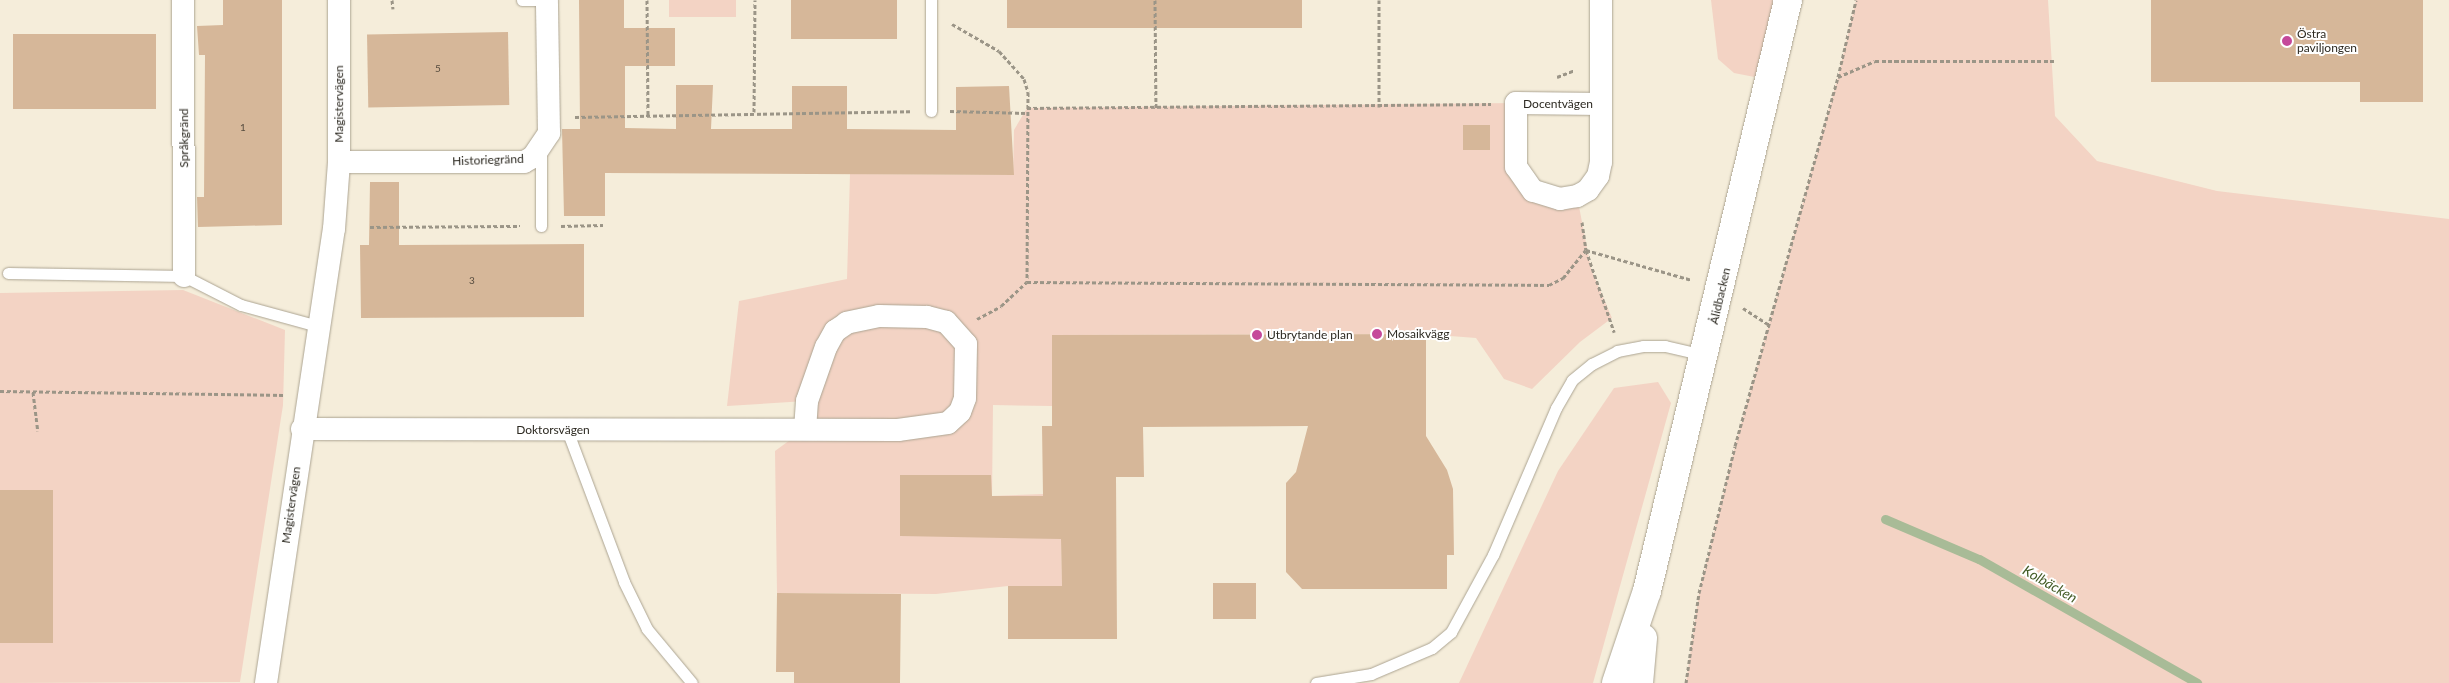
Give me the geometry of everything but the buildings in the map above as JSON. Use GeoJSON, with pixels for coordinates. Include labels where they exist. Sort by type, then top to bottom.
{"type":"FeatureCollection","features":[{"type":"Feature","properties":{"kind":"main road","name":"Ålidbacken"},"geometry":{"type":"LineString","coordinates":[[1616,683],[1647,592],[1721,294],[1788,0]]}},
{"type":"Feature","properties":{"kind":"main road","name":"Ålidbacken"},"geometry":{"type":"LineString","coordinates":[[1639,683],[1647,592]]}},
{"type":"Feature","properties":{"kind":"street","name":"Språkgränd"},"geometry":{"type":"LineString","coordinates":[[184,0],[184,276]]}},
{"type":"Feature","properties":{"kind":"street","name":"Magistervägen"},"geometry":{"type":"LineString","coordinates":[[266,683],[306,399],[334,229],[339,162],[339,0]]}},
{"type":"Feature","properties":{"kind":"street","name":"Historiegränd"},"geometry":{"type":"LineString","coordinates":[[339,162],[524,162],[541,150],[549,133],[550,117],[547,0]]}},
{"type":"Feature","properties":{"kind":"street","name":"Docentvägen"},"geometry":{"type":"LineString","coordinates":[[1601,0],[1601,104],[1598,176],[1588,190],[1577,196],[1544,197],[1523,181],[1516,167],[1516,103],[1601,104]]}},
{"type":"Feature","properties":{"kind":"street"},"geometry":{"type":"LineString","coordinates":[[805,429],[807,401],[826,347],[835,331],[847,323],[880,316],[927,317],[946,322],[958,332]]}},
{"type":"Feature","properties":{"kind":"street","name":"Doktorsvägen"},"geometry":{"type":"LineString","coordinates":[[302,430],[898,430],[948,423],[960,412],[965,398],[966,344],[958,332]]}},
{"type":"Feature","properties":{"kind":"lane"},"geometry":{"type":"LineString","coordinates":[[522,0],[547,0]]}},
{"type":"Feature","properties":{"kind":"lane"},"geometry":{"type":"LineString","coordinates":[[931,0],[931,111]]}},
{"type":"Feature","properties":{"kind":"lane"},"geometry":{"type":"LineString","coordinates":[[540,226],[541,150]]}},
{"type":"Feature","properties":{"kind":"lane"},"geometry":{"type":"LineString","coordinates":[[8,273],[184,276],[241,304],[318,326]]}},
{"type":"Feature","properties":{"kind":"lane"},"geometry":{"type":"LineString","coordinates":[[1316,683],[1371,674],[1432,648],[1451,632],[1493,555],[1556,408],[1572,380],[1592,364],[1617,352],[1665,346],[1706,356]]}},
{"type":"Feature","properties":{"kind":"lane"},"geometry":{"type":"LineString","coordinates":[[567,430],[628,590],[647,629],[692,683]]}},
{"type":"Feature","properties":{"kind":"path"},"geometry":{"type":"LineString","coordinates":[[392,0],[393,9]]}},
{"type":"Feature","properties":{"kind":"path"},"geometry":{"type":"LineString","coordinates":[[647,0],[648,116]]}},
{"type":"Feature","properties":{"kind":"path"},"geometry":{"type":"LineString","coordinates":[[754,112],[755,0]]}},
{"type":"Feature","properties":{"kind":"path"},"geometry":{"type":"LineString","coordinates":[[1155,0],[1156,108]]}},
{"type":"Feature","properties":{"kind":"path"},"geometry":{"type":"LineString","coordinates":[[1379,0],[1379,107]]}},
{"type":"Feature","properties":{"kind":"path"},"geometry":{"type":"LineString","coordinates":[[1686,683],[1699,593],[1768,324],[1838,77],[1856,0]]}},
{"type":"Feature","properties":{"kind":"path"},"geometry":{"type":"LineString","coordinates":[[931,14],[999,51],[1013,64],[1024,79],[1027,110],[1027,282]]}},
{"type":"Feature","properties":{"kind":"path"},"geometry":{"type":"LineString","coordinates":[[1838,77],[1875,61],[2054,61]]}},
{"type":"Feature","properties":{"kind":"path"},"geometry":{"type":"LineString","coordinates":[[550,117],[754,112],[1379,107],[1516,103]]}},
{"type":"Feature","properties":{"kind":"path"},"geometry":{"type":"LineString","coordinates":[[1577,196],[1586,250],[1612,318],[1617,352]]}},
{"type":"Feature","properties":{"kind":"path"},"geometry":{"type":"LineString","coordinates":[[370,227],[603,226]]}},
{"type":"Feature","properties":{"kind":"path"},"geometry":{"type":"LineString","coordinates":[[1586,250],[1702,282],[1768,324]]}},
{"type":"Feature","properties":{"kind":"path"},"geometry":{"type":"LineString","coordinates":[[958,332],[1001,306],[1027,282],[1549,285],[1563,278],[1586,250]]}},
{"type":"Feature","properties":{"kind":"path"},"geometry":{"type":"LineString","coordinates":[[0,392],[284,395],[306,399]]}},
{"type":"Feature","properties":{"kind":"path"},"geometry":{"type":"LineString","coordinates":[[33,392],[38,430]]}},
{"type":"Feature","properties":{"kind":"shaded area"},"geometry":{"type":"Polygon","coordinates":[[[669,0],[736,0],[736,17],[669,17],[669,0]]]}},
{"type":"Feature","properties":{"kind":"shaded area"},"geometry":{"type":"Polygon","coordinates":[[[1711,0],[1788,0],[1770,80],[1734,73],[1718,59],[1711,0]]]}},
{"type":"Feature","properties":{"kind":"shaded area"},"geometry":{"type":"Polygon","coordinates":[[[1856,0],[2048,0],[2055,116],[2097,161],[2217,191],[2449,219],[2449,683],[1686,683],[1699,593],[1735,446],[1838,77],[1856,0]]]}},
{"type":"Feature","properties":{"kind":"shaded area"},"geometry":{"type":"Polygon","coordinates":[[[1516,103],[1523,181],[1577,196],[1591,269],[1612,318],[1580,342],[1532,389],[1504,379],[1476,338],[1425,334],[1052,335],[1052,406],[993,405],[992,496],[1043,494],[1043,518],[1061,518],[1062,586],[1008,586],[936,594],[777,593],[775,451],[805,429],[806,401],[727,406],[739,301],[847,279],[850,174],[1013,175],[1014,130],[1027,108],[1516,103]]]}},
{"type":"Feature","properties":{"kind":"shaded area"},"geometry":{"type":"Polygon","coordinates":[[[183,290],[285,330],[283,405],[240,682],[0,683],[0,293],[183,290]]]}},
{"type":"Feature","properties":{"kind":"shaded area"},"geometry":{"type":"Polygon","coordinates":[[[1658,382],[1671,403],[1593,683],[1459,683],[1558,471],[1614,388],[1658,382]]]}},
{"type":"Feature","properties":{"kind":"waterway","name":"Kolbäcken"},"geometry":{"type":"LineString","coordinates":[[1885,519],[1979,559],[2197,683]]}},
{"type":"Feature","properties":{"kind":"place","name":"Östra paviljongen"},"geometry":{"type":"Point","coordinates":[2287,41]}},
{"type":"Feature","properties":{"kind":"place","name":"Mosaikvägg"},"geometry":{"type":"Point","coordinates":[1377,334]}},
{"type":"Feature","properties":{"kind":"place","name":"Utbrytande plan"},"geometry":{"type":"Point","coordinates":[1257,335]}}]}
